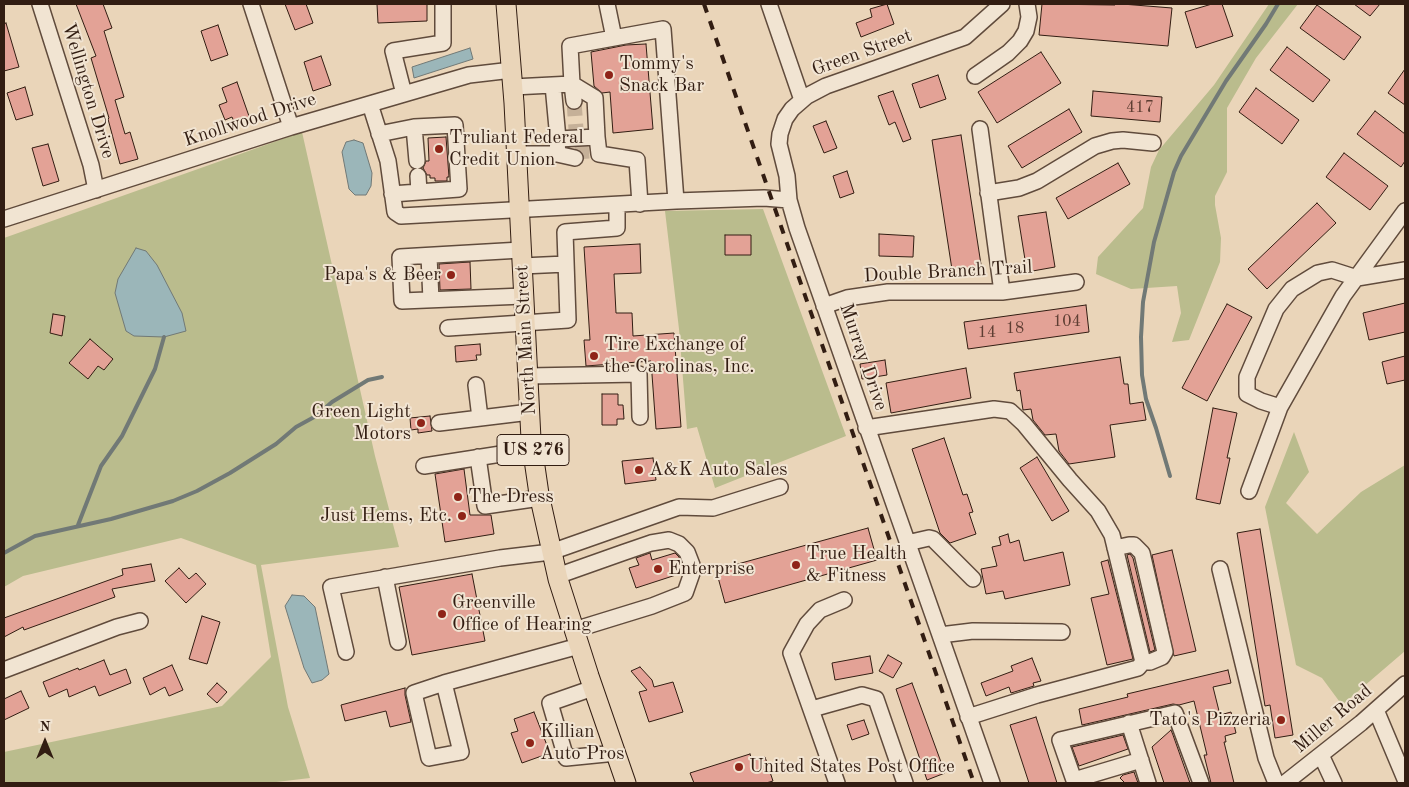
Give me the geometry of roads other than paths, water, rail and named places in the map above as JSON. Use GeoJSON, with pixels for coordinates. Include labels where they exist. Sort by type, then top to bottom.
{"type":"FeatureCollection","features":[{"type":"Feature","properties":{"kind":"main road","name":"North Main Street"},"geometry":{"type":"LineString","coordinates":[[506,4],[512,79],[530,412],[540,498],[557,576],[626,783]]}},
{"type":"Feature","properties":{"kind":"street","name":"Wellington Drive"},"geometry":{"type":"LineString","coordinates":[[40,4],[91,165],[96,190]]}},
{"type":"Feature","properties":{"kind":"street"},"geometry":{"type":"LineString","coordinates":[[251,4],[291,127]]}},
{"type":"Feature","properties":{"kind":"street"},"geometry":{"type":"LineString","coordinates":[[404,94],[393,51],[443,42],[443,4]]}},
{"type":"Feature","properties":{"kind":"street"},"geometry":{"type":"LineString","coordinates":[[607,4],[614,38]]}},
{"type":"Feature","properties":{"kind":"street"},"geometry":{"type":"LineString","coordinates":[[769,4],[802,100]]}},
{"type":"Feature","properties":{"kind":"street","name":"Green Street"},"geometry":{"type":"LineString","coordinates":[[789,200],[788,176],[779,144],[785,119],[792,109],[807,96],[826,86],[965,37],[1002,4]]}},
{"type":"Feature","properties":{"kind":"street"},"geometry":{"type":"LineString","coordinates":[[975,76],[1008,53],[1020,41],[1026,31],[1029,17],[1026,4]]}},
{"type":"Feature","properties":{"kind":"street"},"geometry":{"type":"LineString","coordinates":[[574,101],[570,46],[663,29],[676,201]]}},
{"type":"Feature","properties":{"kind":"street","name":"Knollwood Drive"},"geometry":{"type":"LineString","coordinates":[[4,219],[291,127],[469,75],[553,85],[572,84]]}},
{"type":"Feature","properties":{"kind":"street"},"geometry":{"type":"LineString","coordinates":[[572,84],[595,98],[598,137]]}},
{"type":"Feature","properties":{"kind":"street"},"geometry":{"type":"LineString","coordinates":[[553,85],[558,146]]}},
{"type":"Feature","properties":{"kind":"street"},"geometry":{"type":"LineString","coordinates":[[370,104],[388,161],[395,212],[401,216],[676,201],[764,198],[789,200]]}},
{"type":"Feature","properties":{"kind":"street"},"geometry":{"type":"LineString","coordinates":[[379,134],[414,127],[455,125],[458,189],[392,194]]}},
{"type":"Feature","properties":{"kind":"street"},"geometry":{"type":"LineString","coordinates":[[414,127],[419,192]]}},
{"type":"Feature","properties":{"kind":"street"},"geometry":{"type":"LineString","coordinates":[[980,129],[1002,292]]}},
{"type":"Feature","properties":{"kind":"street"},"geometry":{"type":"LineString","coordinates":[[582,149],[598,137]]}},
{"type":"Feature","properties":{"kind":"street"},"geometry":{"type":"LineString","coordinates":[[582,149],[598,137]]}},
{"type":"Feature","properties":{"kind":"street"},"geometry":{"type":"LineString","coordinates":[[988,193],[1019,188],[1037,181],[1095,146],[1112,140],[1153,143]]}},
{"type":"Feature","properties":{"kind":"street"},"geometry":{"type":"LineString","coordinates":[[516,154],[558,146],[637,160],[640,204]]}},
{"type":"Feature","properties":{"kind":"street","name":"Murray Drive"},"geometry":{"type":"LineString","coordinates":[[789,200],[866,428],[992,783]]}},
{"type":"Feature","properties":{"kind":"street"},"geometry":{"type":"LineString","coordinates":[[448,328],[568,320],[565,232],[617,228],[617,205]]}},
{"type":"Feature","properties":{"kind":"street"},"geometry":{"type":"LineString","coordinates":[[1249,491],[1280,407],[1343,296],[1405,211]]}},
{"type":"Feature","properties":{"kind":"street"},"geometry":{"type":"LineString","coordinates":[[523,296],[402,301],[400,258],[429,256],[521,258],[566,264]]}},
{"type":"Feature","properties":{"kind":"street"},"geometry":{"type":"LineString","coordinates":[[429,256],[431,300]]}},
{"type":"Feature","properties":{"kind":"street"},"geometry":{"type":"LineString","coordinates":[[1280,407],[1261,402],[1247,394],[1248,377],[1276,309],[1292,289],[1318,273],[1332,270],[1357,278],[1405,270]]}},
{"type":"Feature","properties":{"kind":"street","name":"Double Branch Trail"},"geometry":{"type":"LineString","coordinates":[[824,306],[847,298],[888,292],[1002,292],[1076,282]]}},
{"type":"Feature","properties":{"kind":"street"},"geometry":{"type":"LineString","coordinates":[[528,376],[640,374],[640,417]]}},
{"type":"Feature","properties":{"kind":"street"},"geometry":{"type":"LineString","coordinates":[[476,385],[480,418]]}},
{"type":"Feature","properties":{"kind":"street"},"geometry":{"type":"LineString","coordinates":[[866,428],[994,409],[1010,411],[1024,424],[1098,511],[1112,535],[1143,662]]}},
{"type":"Feature","properties":{"kind":"street"},"geometry":{"type":"LineString","coordinates":[[440,423],[530,412]]}},
{"type":"Feature","properties":{"kind":"street"},"geometry":{"type":"LineString","coordinates":[[424,466],[533,449]]}},
{"type":"Feature","properties":{"kind":"street"},"geometry":{"type":"LineString","coordinates":[[478,457],[485,506],[540,498]]}},
{"type":"Feature","properties":{"kind":"street"},"geometry":{"type":"LineString","coordinates":[[346,652],[331,587],[500,558],[551,552],[680,507],[713,508],[780,487]]}},
{"type":"Feature","properties":{"kind":"street"},"geometry":{"type":"LineString","coordinates":[[907,543],[929,538],[933,539],[973,579]]}},
{"type":"Feature","properties":{"kind":"street"},"geometry":{"type":"LineString","coordinates":[[444,684],[461,752],[429,758],[414,693],[577,638],[684,593],[692,573],[692,565],[687,552],[679,544],[669,540],[642,546],[557,576]]}},
{"type":"Feature","properties":{"kind":"street"},"geometry":{"type":"LineString","coordinates":[[1115,548],[1129,545],[1134,546],[1142,553],[1165,652],[1162,657],[1150,662],[1143,662]]}},
{"type":"Feature","properties":{"kind":"street"},"geometry":{"type":"LineString","coordinates":[[1220,569],[1266,758],[1276,783]]}},
{"type":"Feature","properties":{"kind":"street"},"geometry":{"type":"LineString","coordinates":[[385,577],[398,642]]}},
{"type":"Feature","properties":{"kind":"street"},"geometry":{"type":"LineString","coordinates":[[837,783],[792,653],[807,624],[820,610],[844,600]]}},
{"type":"Feature","properties":{"kind":"street"},"geometry":{"type":"LineString","coordinates":[[4,670],[117,627],[140,621]]}},
{"type":"Feature","properties":{"kind":"street"},"geometry":{"type":"LineString","coordinates":[[940,635],[973,631],[1062,632]]}},
{"type":"Feature","properties":{"kind":"street"},"geometry":{"type":"LineString","coordinates":[[968,717],[1037,695],[1138,668],[1143,662]]}},
{"type":"Feature","properties":{"kind":"street","name":"Miller Road"},"geometry":{"type":"LineString","coordinates":[[1285,783],[1376,710],[1405,684]]}},
{"type":"Feature","properties":{"kind":"street"},"geometry":{"type":"LineString","coordinates":[[593,688],[550,703],[566,758],[616,752]]}},
{"type":"Feature","properties":{"kind":"street"},"geometry":{"type":"LineString","coordinates":[[812,709],[862,695],[876,699],[905,783]]}},
{"type":"Feature","properties":{"kind":"street"},"geometry":{"type":"LineString","coordinates":[[1376,710],[1405,779]]}},
{"type":"Feature","properties":{"kind":"street"},"geometry":{"type":"LineString","coordinates":[[1141,760],[1075,782],[1060,740],[1175,712],[1200,783]]}},
{"type":"Feature","properties":{"kind":"street"},"geometry":{"type":"LineString","coordinates":[[1129,723],[1148,783]]}},
{"type":"Feature","properties":{"kind":"street"},"geometry":{"type":"LineString","coordinates":[[1321,755],[1334,783]]}},
{"type":"Feature","properties":{"kind":"water"},"geometry":{"type":"Polygon","coordinates":[[[470,48],[473,59],[414,78],[412,67],[470,48]]]}},
{"type":"Feature","properties":{"kind":"water"},"geometry":{"type":"Polygon","coordinates":[[[354,140],[363,143],[372,173],[371,186],[366,195],[355,195],[349,189],[342,152],[346,142],[354,140]]]}},
{"type":"Feature","properties":{"kind":"water"},"geometry":{"type":"Polygon","coordinates":[[[136,248],[146,251],[157,265],[182,313],[186,331],[164,337],[134,336],[126,331],[115,293],[118,279],[136,248]]]}},
{"type":"Feature","properties":{"kind":"water"},"geometry":{"type":"Polygon","coordinates":[[[292,595],[304,596],[315,607],[329,674],[322,680],[312,683],[304,668],[285,606],[292,595]]]}},
{"type":"Feature","properties":{"kind":"waterway"},"geometry":{"type":"LineString","coordinates":[[1170,476],[1146,399],[1142,375],[1141,337],[1143,302],[1154,242],[1174,172],[1181,156],[1226,81],[1278,4]]}},
{"type":"Feature","properties":{"kind":"waterway"},"geometry":{"type":"LineString","coordinates":[[78,525],[101,466],[122,436],[155,369],[164,337]]}},
{"type":"Feature","properties":{"kind":"waterway"},"geometry":{"type":"LineString","coordinates":[[4,553],[35,536],[111,519],[173,501],[197,491],[276,444],[296,427],[316,416],[332,402],[368,380],[382,377]]}},
{"type":"Feature","properties":{"kind":"tunnel"},"geometry":{"type":"LineString","coordinates":[[574,101],[576,129]]}},
{"type":"Feature","properties":{"kind":"tunnel"},"geometry":{"type":"LineString","coordinates":[[575,152],[589,151]]}},
{"type":"Feature","properties":{"kind":"railway"},"geometry":{"type":"LineString","coordinates":[[704,4],[974,783]]}},
{"type":"Feature","properties":{"kind":"place","name":"Tommy's Snack Bar"},"geometry":{"type":"Point","coordinates":[609,75]}},
{"type":"Feature","properties":{"kind":"place","name":"Truliant Federal Credit Union"},"geometry":{"type":"Point","coordinates":[439,149]}},
{"type":"Feature","properties":{"kind":"place","name":"Papa's & Beer"},"geometry":{"type":"Point","coordinates":[451,275]}},
{"type":"Feature","properties":{"kind":"place","name":"Tire Exchange of the Carolinas, Inc."},"geometry":{"type":"Point","coordinates":[594,356]}},
{"type":"Feature","properties":{"kind":"place","name":"Green Light Motors"},"geometry":{"type":"Point","coordinates":[421,423]}},
{"type":"Feature","properties":{"kind":"place","name":"A&K Auto Sales"},"geometry":{"type":"Point","coordinates":[639,470]}},
{"type":"Feature","properties":{"kind":"place","name":"The Dress"},"geometry":{"type":"Point","coordinates":[458,497]}},
{"type":"Feature","properties":{"kind":"place","name":"Just Hems, Etc."},"geometry":{"type":"Point","coordinates":[462,516]}},
{"type":"Feature","properties":{"kind":"place","name":"True Health & Fitness"},"geometry":{"type":"Point","coordinates":[796,565]}},
{"type":"Feature","properties":{"kind":"place","name":"Enterprise"},"geometry":{"type":"Point","coordinates":[658,569]}},
{"type":"Feature","properties":{"kind":"place","name":"Greenville Office of Hearing"},"geometry":{"type":"Point","coordinates":[442,614]}},
{"type":"Feature","properties":{"kind":"place","name":"Tato's Pizzeria"},"geometry":{"type":"Point","coordinates":[1281,720]}},
{"type":"Feature","properties":{"kind":"place","name":"Killian Auto Pros"},"geometry":{"type":"Point","coordinates":[530,743]}},
{"type":"Feature","properties":{"kind":"place","name":"United States Post Office"},"geometry":{"type":"Point","coordinates":[739,767]}}]}
